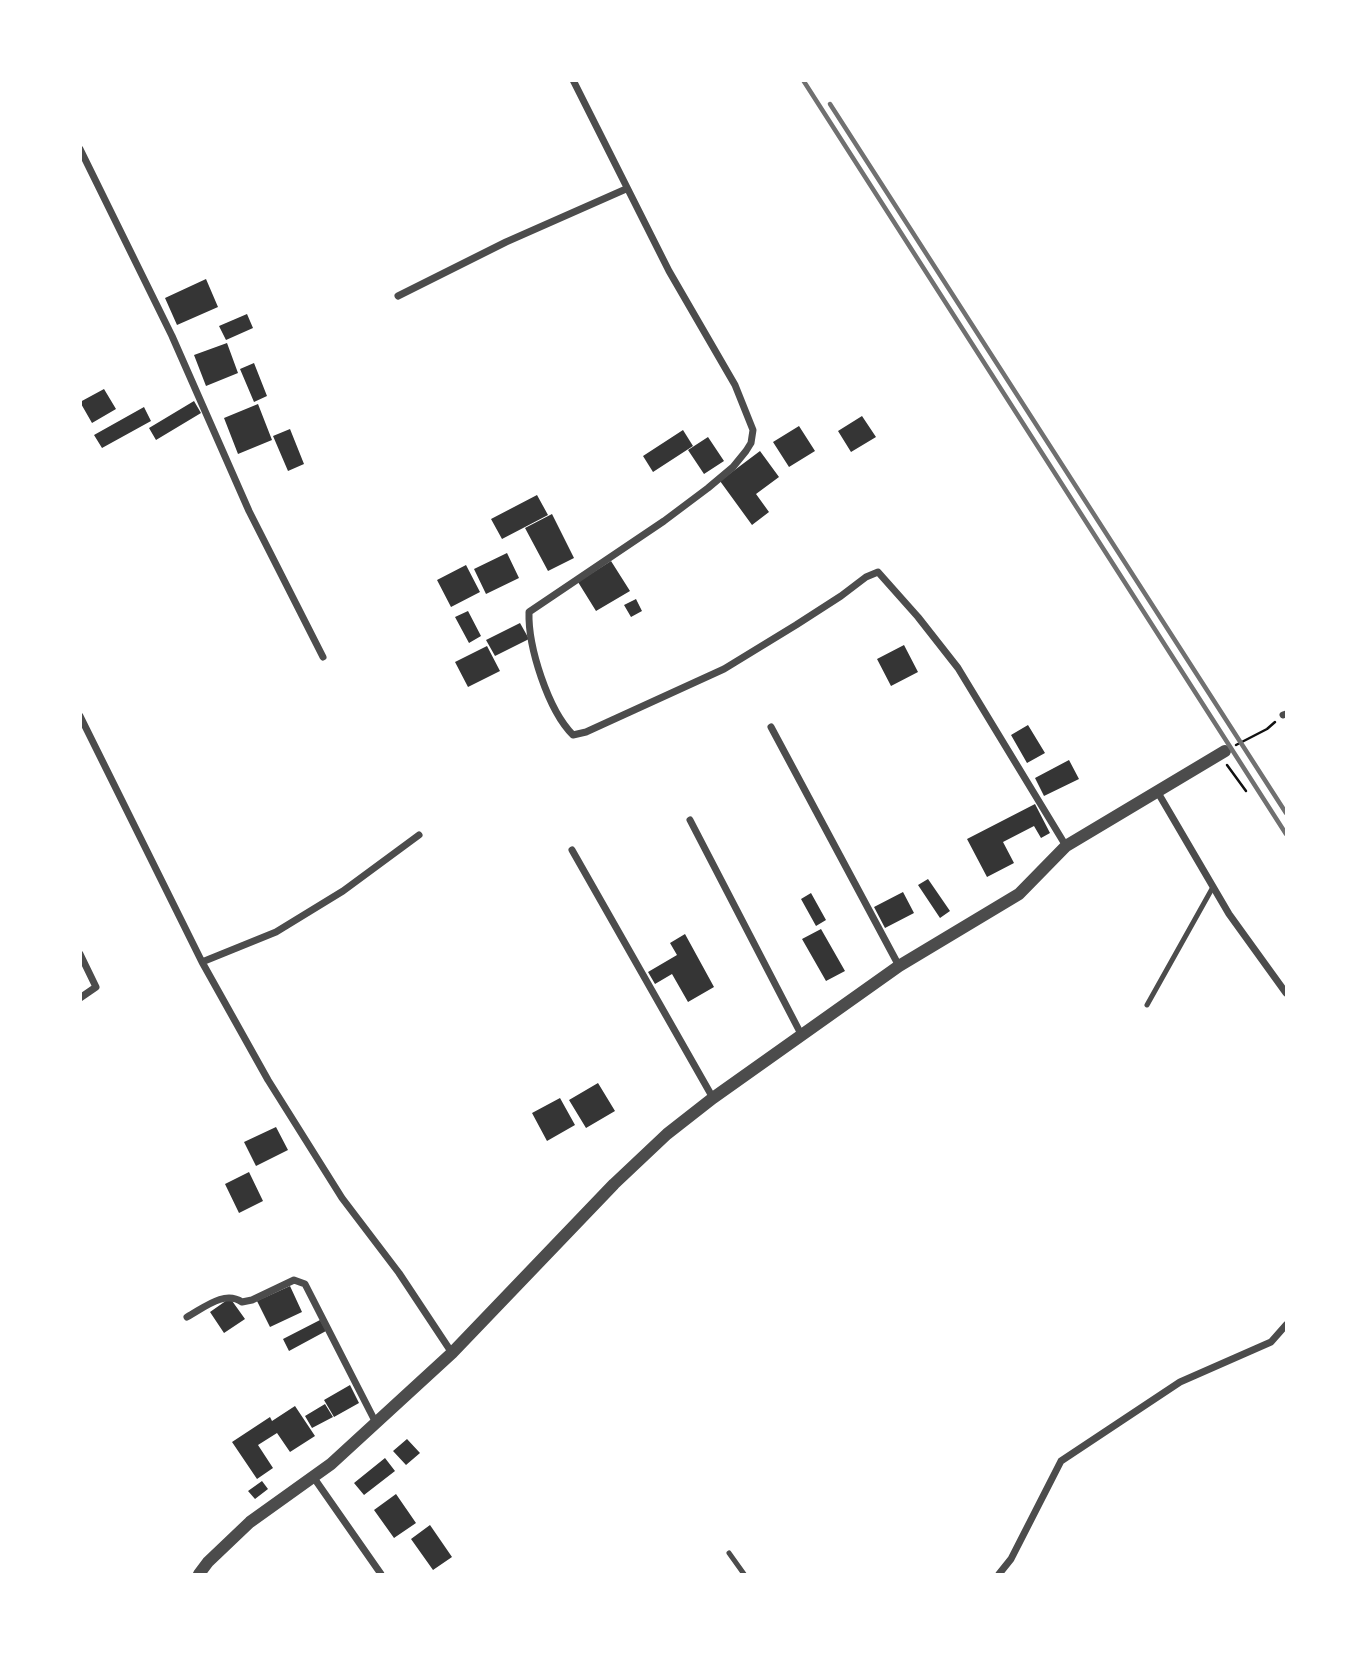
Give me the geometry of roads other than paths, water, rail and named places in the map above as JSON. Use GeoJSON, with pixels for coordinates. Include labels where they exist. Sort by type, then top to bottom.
{"type":"FeatureCollection","features":[{"type":"Feature","properties":{"kind":"street"},"geometry":{"type":"LineString","coordinates":[[573,80],[669,271],[735,385],[752,430],[751,443],[746,451],[733,467],[708,488],[655,528],[529,612],[530,642],[537,668],[565,727],[573,735],[586,732],[723,669],[796,625],[866,577],[878,572],[958,668],[1066,846]]}},
{"type":"Feature","properties":{"kind":"street"},"geometry":{"type":"LineString","coordinates":[[80,149],[172,336],[249,511],[323,657]]}},
{"type":"Feature","properties":{"kind":"street"},"geometry":{"type":"LineString","coordinates":[[398,296],[506,242],[626,189]]}},
{"type":"Feature","properties":{"kind":"street"},"geometry":{"type":"LineString","coordinates":[[80,716],[202,962],[268,1080],[342,1198],[399,1273],[452,1353]]}},
{"type":"Feature","properties":{"kind":"street"},"geometry":{"type":"LineString","coordinates":[[771,727],[899,966]]}},
{"type":"Feature","properties":{"kind":"street"},"geometry":{"type":"LineString","coordinates":[[199,1574],[250,1522],[314,1478],[452,1353],[614,1184],[667,1134],[801,1034],[899,966],[1019,894],[1066,846],[1222,752]]}},
{"type":"Feature","properties":{"kind":"street"},"geometry":{"type":"LineString","coordinates":[[1157,791],[1228,914],[1286,993]]}},
{"type":"Feature","properties":{"kind":"street"},"geometry":{"type":"LineString","coordinates":[[690,820],[801,1034]]}},
{"type":"Feature","properties":{"kind":"street"},"geometry":{"type":"LineString","coordinates":[[202,962],[276,932],[343,891],[419,835]]}},
{"type":"Feature","properties":{"kind":"street"},"geometry":{"type":"LineString","coordinates":[[572,850],[713,1098]]}},
{"type":"Feature","properties":{"kind":"street"},"geometry":{"type":"LineString","coordinates":[[80,954],[96,987],[80,998]]}},
{"type":"Feature","properties":{"kind":"street"},"geometry":{"type":"LineString","coordinates":[[187,1317],[226,1296],[242,1302],[294,1280],[304,1284],[376,1423]]}},
{"type":"Feature","properties":{"kind":"street"},"geometry":{"type":"LineString","coordinates":[[999,1574],[1011,1559],[1061,1461],[1180,1381],[1272,1342],[1286,1325]]}},
{"type":"Feature","properties":{"kind":"street"},"geometry":{"type":"LineString","coordinates":[[314,1478],[381,1574]]}},
{"type":"Feature","properties":{"kind":"lane"},"geometry":{"type":"LineString","coordinates":[[1147,1005],[1213,887]]}},
{"type":"Feature","properties":{"kind":"lane"},"geometry":{"type":"LineString","coordinates":[[729,1553],[744,1574]]}},
{"type":"Feature","properties":{"kind":"railway"},"geometry":{"type":"LineString","coordinates":[[803,80],[1286,834]]}},
{"type":"Feature","properties":{"kind":"railway"},"geometry":{"type":"LineString","coordinates":[[830,104],[1286,813]]}}]}
